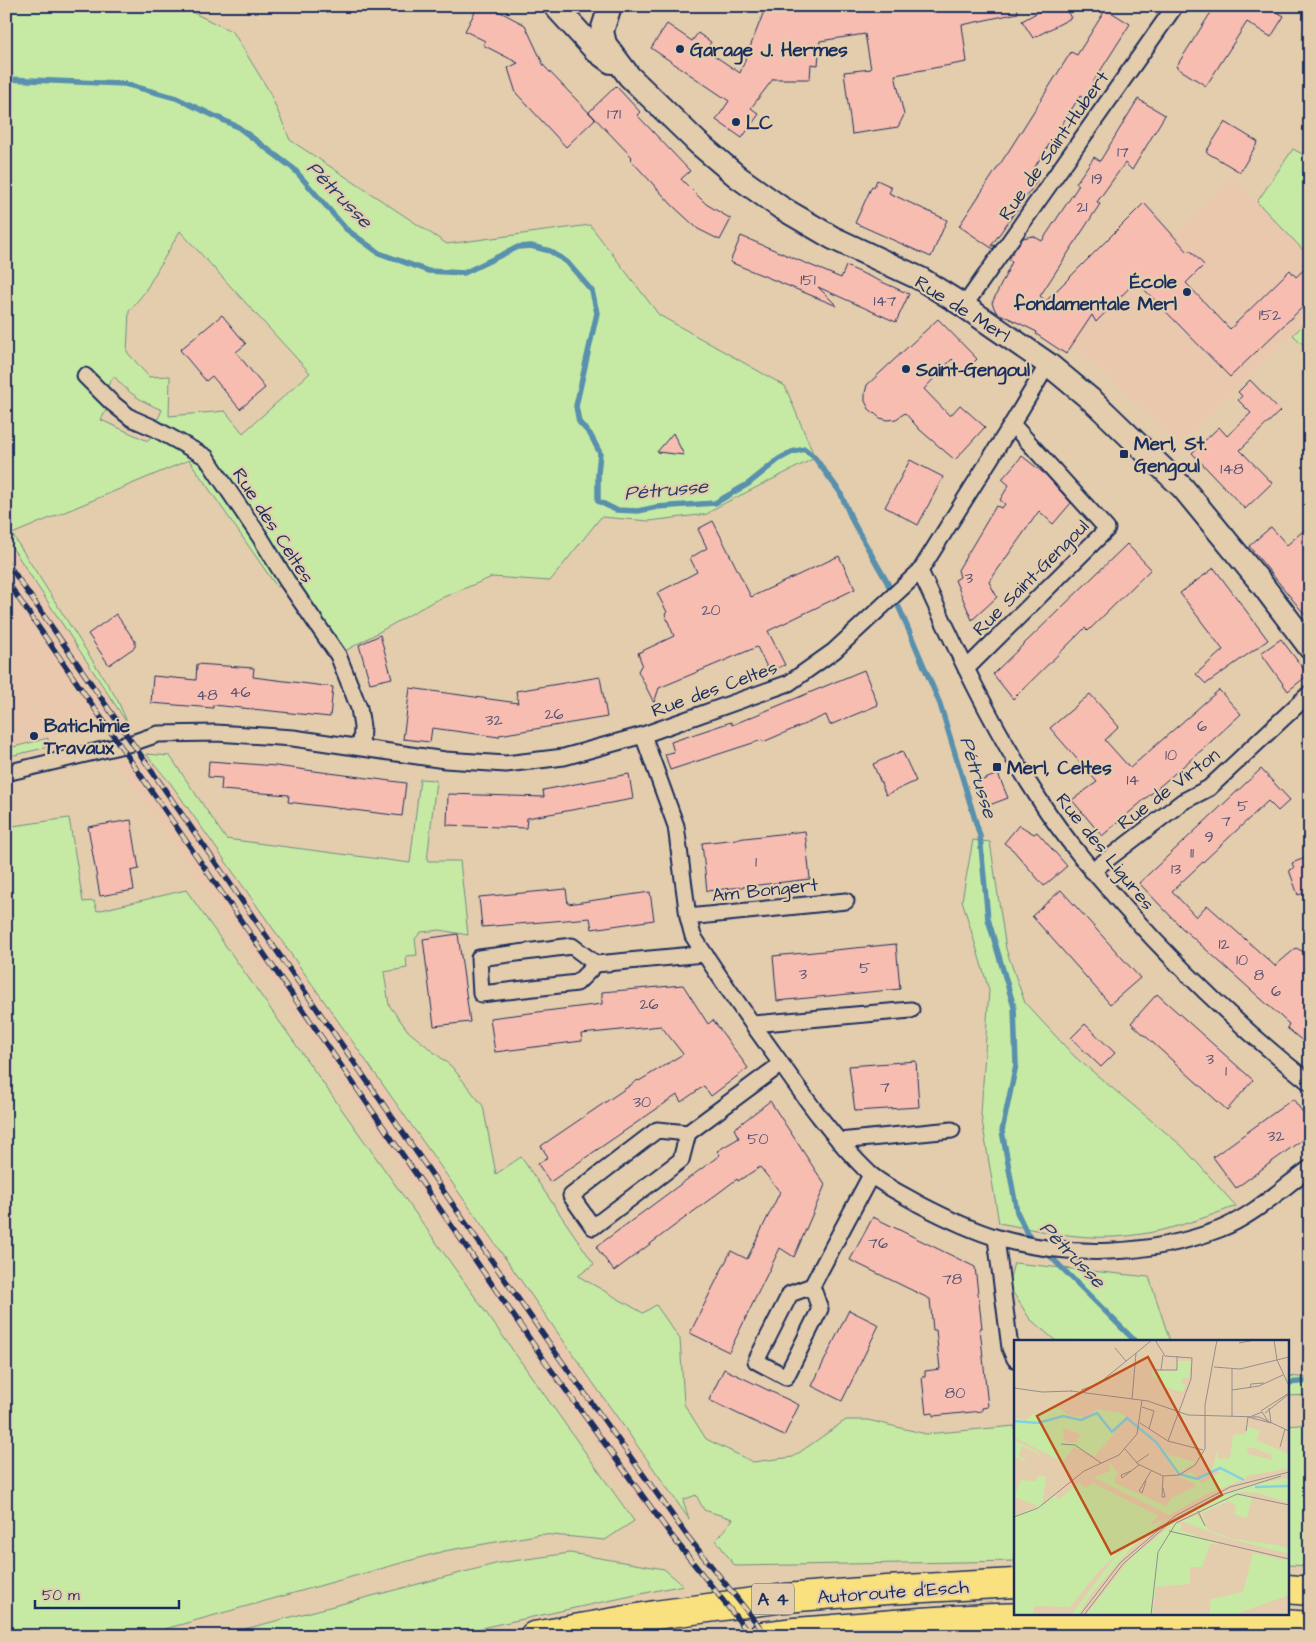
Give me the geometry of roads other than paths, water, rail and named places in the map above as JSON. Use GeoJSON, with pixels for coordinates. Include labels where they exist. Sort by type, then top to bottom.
{"type":"FeatureCollection","features":[{"type":"Feature","properties":{"kind":"highway","name":"Autoroute d'Esch"},"geometry":{"type":"LineString","coordinates":[[534,1636],[655,1615],[784,1598],[887,1590],[1014,1584]]}},
{"type":"Feature","properties":{"kind":"highway"},"geometry":{"type":"LineString","coordinates":[[1288,1589],[1310,1591]]}},
{"type":"Feature","properties":{"kind":"highway","name":"Autoroute d'Esch"},"geometry":{"type":"LineString","coordinates":[[763,1636],[805,1631],[1004,1618],[1233,1620],[1310,1626]]}},
{"type":"Feature","properties":{"kind":"main road"},"geometry":{"type":"LineString","coordinates":[[555,6],[596,51],[629,76]]}},
{"type":"Feature","properties":{"kind":"main road","name":"Rue de Merl"},"geometry":{"type":"LineString","coordinates":[[610,6],[602,31],[605,44],[629,76],[698,144],[738,177],[780,207],[833,238],[921,279],[1048,364],[1095,403],[1183,488],[1255,576],[1310,648]]}},
{"type":"Feature","properties":{"kind":"street","name":"Rue de Saint-Hubert"},"geometry":{"type":"LineString","coordinates":[[964,306],[1175,6]]}},
{"type":"Feature","properties":{"kind":"street","name":"Rue des Celtes"},"geometry":{"type":"LineString","coordinates":[[6,774],[132,743],[158,734],[216,733],[283,738],[445,760],[506,764],[564,757],[644,735],[789,683],[834,650],[920,571],[1048,364]]}},
{"type":"Feature","properties":{"kind":"street","name":"Rue des Celtes"},"geometry":{"type":"LineString","coordinates":[[85,376],[111,402],[131,418],[154,428],[206,457],[338,655],[359,708],[362,727],[361,748]]}},
{"type":"Feature","properties":{"kind":"street","name":"Rue Saint-Gengoul"},"geometry":{"type":"LineString","coordinates":[[966,669],[1107,529],[1012,424]]}},
{"type":"Feature","properties":{"kind":"street","name":"Rue des Ligures"},"geometry":{"type":"LineString","coordinates":[[920,571],[977,693],[1039,799],[1066,838],[1092,871],[1162,949],[1269,1050],[1310,1082]]}},
{"type":"Feature","properties":{"kind":"street","name":"Rue de Virton"},"geometry":{"type":"LineString","coordinates":[[1092,871],[1182,802],[1209,788],[1310,693]]}},
{"type":"Feature","properties":{"kind":"street","name":"Am Bongert"},"geometry":{"type":"LineString","coordinates":[[644,735],[676,826],[688,916],[693,936],[781,1064],[839,1141],[871,1175],[945,1218],[996,1238],[1021,1244],[1072,1251],[1117,1251],[1153,1247],[1221,1228],[1251,1212],[1310,1168]]}},
{"type":"Feature","properties":{"kind":"street","name":"Am Bongert"},"geometry":{"type":"LineString","coordinates":[[688,916],[846,901]]}},
{"type":"Feature","properties":{"kind":"street"},"geometry":{"type":"LineString","coordinates":[[596,964],[572,946],[479,958],[481,994],[577,983],[596,964],[704,954]]}},
{"type":"Feature","properties":{"kind":"street"},"geometry":{"type":"LineString","coordinates":[[753,1024],[911,1010]]}},
{"type":"Feature","properties":{"kind":"street"},"geometry":{"type":"LineString","coordinates":[[688,1133],[657,1130],[571,1196],[593,1227],[682,1160],[688,1133],[781,1064]]}},
{"type":"Feature","properties":{"kind":"street"},"geometry":{"type":"LineString","coordinates":[[839,1141],[952,1130]]}},
{"type":"Feature","properties":{"kind":"street"},"geometry":{"type":"LineString","coordinates":[[812,1286],[820,1309],[786,1377],[756,1361],[790,1294],[812,1286],[871,1175]]}},
{"type":"Feature","properties":{"kind":"street"},"geometry":{"type":"LineString","coordinates":[[996,1238],[1010,1348],[1014,1357]]}},
{"type":"Feature","properties":{"kind":"waterway","name":"Pétrusse"},"geometry":{"type":"LineString","coordinates":[[6,79],[125,84],[176,98],[238,127],[294,169],[346,229],[379,253],[428,271],[464,273],[518,247],[531,246],[550,251],[567,262],[592,291],[597,313],[576,406],[579,422],[590,434],[600,453],[598,501],[616,510],[638,511],[657,507],[715,503],[748,484],[779,459],[792,452],[805,449],[815,458],[840,492],[853,522],[887,582],[901,612],[940,704],[980,836],[988,919],[1014,1007],[1016,1065],[1002,1131],[1017,1212],[1027,1233],[1036,1242]]}},
{"type":"Feature","properties":{"kind":"waterway","name":"Pétrusse"},"geometry":{"type":"LineString","coordinates":[[1044,1250],[1134,1340]]}},
{"type":"Feature","properties":{"kind":"waterway","name":"Pétrusse"},"geometry":{"type":"LineString","coordinates":[[1288,1383],[1310,1381]]}},
{"type":"Feature","properties":{"kind":"railway"},"geometry":{"type":"LineString","coordinates":[[6,561],[558,1356],[688,1537],[767,1636]]}},
{"type":"Feature","properties":{"kind":"railway"},"geometry":{"type":"LineString","coordinates":[[6,580],[547,1364],[671,1535],[751,1636]]}},
{"type":"Feature","properties":{"kind":"place","name":"Garage J. Hermes"},"geometry":{"type":"Point","coordinates":[680,49]}},
{"type":"Feature","properties":{"kind":"place","name":"LC"},"geometry":{"type":"Point","coordinates":[736,122]}},
{"type":"Feature","properties":{"kind":"place","name":"École fondamentale Merl"},"geometry":{"type":"Point","coordinates":[1187,292]}},
{"type":"Feature","properties":{"kind":"place","name":"Saint-Gengoul"},"geometry":{"type":"Point","coordinates":[906,369]}},
{"type":"Feature","properties":{"kind":"place","name":"Merl, St. Gengoul"},"geometry":{"type":"Point","coordinates":[1124,454]}},
{"type":"Feature","properties":{"kind":"place","name":"Batichimie Travaux"},"geometry":{"type":"Point","coordinates":[34,736]}},
{"type":"Feature","properties":{"kind":"place","name":"Merl, Celtes"},"geometry":{"type":"Point","coordinates":[997,767]}}]}
